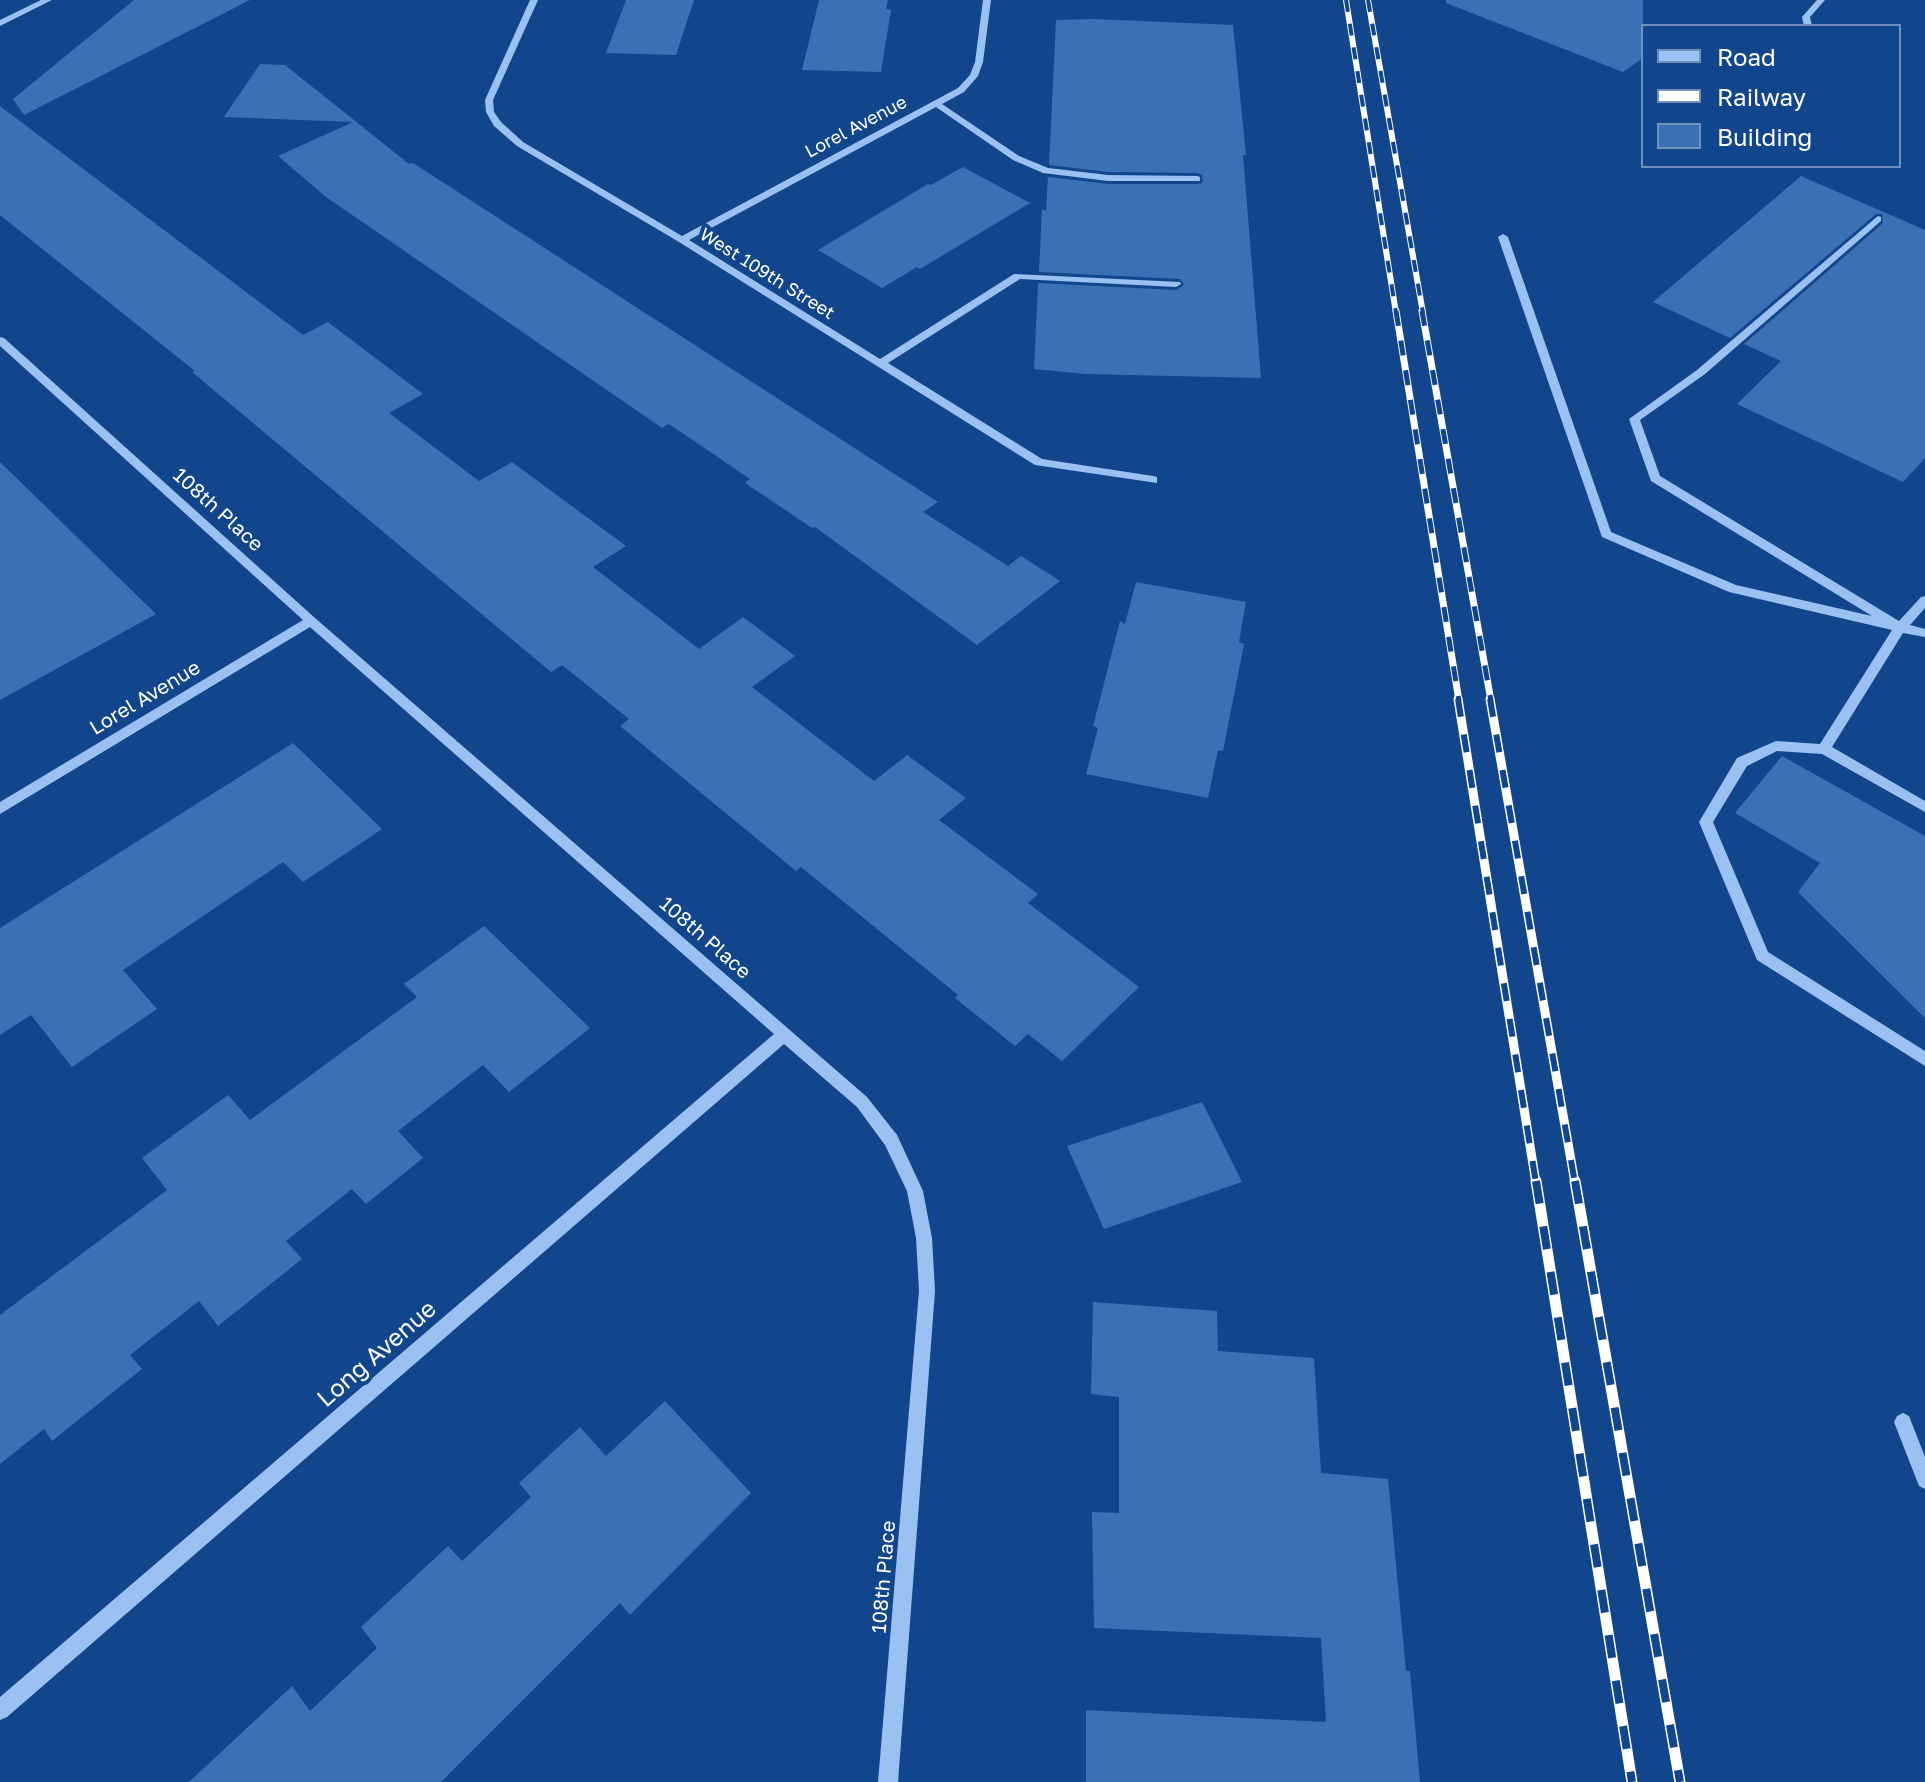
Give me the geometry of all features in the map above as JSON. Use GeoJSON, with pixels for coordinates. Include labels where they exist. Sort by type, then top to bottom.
{"type":"FeatureCollection","features":[{"type":"Feature","properties":{"kind":"street"},"geometry":{"type":"LineString","coordinates":[[0,23],[48,0]]}},
{"type":"Feature","properties":{"kind":"street","name":"West 109th Street"},"geometry":{"type":"LineString","coordinates":[[534,0],[489,100],[490,112],[497,124],[520,144],[682,240],[1039,462],[1153,480]]}},
{"type":"Feature","properties":{"kind":"street","name":"Lorel Avenue"},"geometry":{"type":"LineString","coordinates":[[682,240],[961,90],[974,76],[982,49],[987,0]]}},
{"type":"Feature","properties":{"kind":"street"},"geometry":{"type":"LineString","coordinates":[[1808,24],[1806,17],[1821,0]]}},
{"type":"Feature","properties":{"kind":"street"},"geometry":{"type":"LineString","coordinates":[[937,104],[1016,158],[1046,171],[1108,178],[1197,179]]}},
{"type":"Feature","properties":{"kind":"street"},"geometry":{"type":"LineString","coordinates":[[1878,219],[1701,372],[1634,419],[1655,478],[1900,628]]}},
{"type":"Feature","properties":{"kind":"street"},"geometry":{"type":"LineString","coordinates":[[1503,237],[1606,534],[1733,589],[1925,633]]}},
{"type":"Feature","properties":{"kind":"street"},"geometry":{"type":"LineString","coordinates":[[881,363],[1018,276],[1176,284]]}},
{"type":"Feature","properties":{"kind":"street","name":"108th Place"},"geometry":{"type":"LineString","coordinates":[[0,340],[311,621],[862,1102],[891,1140],[915,1191],[924,1238],[927,1291],[888,1782]]}},
{"type":"Feature","properties":{"kind":"street"},"geometry":{"type":"LineString","coordinates":[[1824,749],[1900,628],[1925,600]]}},
{"type":"Feature","properties":{"kind":"street","name":"Lorel Avenue"},"geometry":{"type":"LineString","coordinates":[[0,809],[311,621]]}},
{"type":"Feature","properties":{"kind":"street"},"geometry":{"type":"LineString","coordinates":[[1925,807],[1824,749],[1776,746],[1742,762],[1706,822],[1762,956],[1925,1059]]}},
{"type":"Feature","properties":{"kind":"street","name":"Long Avenue"},"geometry":{"type":"LineString","coordinates":[[0,1710],[785,1034]]}},
{"type":"Feature","properties":{"kind":"street"},"geometry":{"type":"LineString","coordinates":[[1903,1422],[1925,1480]]}},
{"type":"Feature","properties":{"kind":"building"},"geometry":{"type":"Polygon","coordinates":[[[134,0],[250,0],[24,115],[13,99],[134,0]]]}},
{"type":"Feature","properties":{"kind":"building"},"geometry":{"type":"Polygon","coordinates":[[[626,0],[694,0],[676,55],[606,53],[626,0]]]}},
{"type":"Feature","properties":{"kind":"building"},"geometry":{"type":"Polygon","coordinates":[[[819,0],[888,0],[886,9],[891,10],[881,72],[802,70],[819,0]]]}},
{"type":"Feature","properties":{"kind":"building"},"geometry":{"type":"Polygon","coordinates":[[[1446,0],[1643,0],[1641,59],[1623,72],[1446,3],[1446,0]]]}},
{"type":"Feature","properties":{"kind":"building"},"geometry":{"type":"Polygon","coordinates":[[[1056,20],[1233,25],[1246,155],[1243,155],[1261,378],[1085,374],[1034,369],[1038,283],[1176,290],[1184,285],[1180,279],[1039,272],[1042,209],[1046,211],[1048,177],[1108,184],[1200,184],[1203,181],[1202,175],[1197,173],[1108,172],[1049,165],[1056,20]]]}},
{"type":"Feature","properties":{"kind":"building"},"geometry":{"type":"Polygon","coordinates":[[[260,64],[285,65],[409,164],[413,163],[938,502],[923,512],[1008,566],[1021,556],[1060,581],[977,645],[815,527],[812,528],[745,483],[750,479],[669,424],[662,428],[326,197],[278,156],[353,122],[224,117],[260,64]]]}},
{"type":"Feature","properties":{"kind":"building"},"geometry":{"type":"Polygon","coordinates":[[[0,106],[303,335],[328,322],[423,394],[389,413],[479,481],[512,462],[626,546],[593,567],[699,649],[743,617],[795,656],[752,687],[874,781],[907,755],[966,798],[939,820],[1038,894],[1028,903],[1139,987],[1062,1061],[1028,1034],[1015,1046],[955,998],[958,995],[801,867],[796,871],[620,726],[629,719],[562,665],[551,672],[192,372],[195,371],[0,215],[0,106]]]}},
{"type":"Feature","properties":{"kind":"building"},"geometry":{"type":"Polygon","coordinates":[[[963,167],[1030,203],[920,269],[917,267],[882,288],[818,250],[928,184],[963,167]]]}},
{"type":"Feature","properties":{"kind":"building"},"geometry":{"type":"Polygon","coordinates":[[[1801,176],[1925,230],[1925,458],[1903,482],[1737,404],[1781,361],[1744,344],[1883,223],[1882,214],[1876,214],[1730,338],[1653,302],[1801,176]]]}},
{"type":"Feature","properties":{"kind":"building"},"geometry":{"type":"Polygon","coordinates":[[[0,462],[156,614],[0,700],[0,462]]]}},
{"type":"Feature","properties":{"kind":"building"},"geometry":{"type":"Polygon","coordinates":[[[1136,582],[1246,602],[1239,642],[1244,644],[1223,751],[1218,750],[1208,798],[1086,774],[1098,728],[1093,726],[1120,621],[1125,624],[1136,582]]]}},
{"type":"Feature","properties":{"kind":"building"},"geometry":{"type":"Polygon","coordinates":[[[293,743],[382,829],[303,882],[283,862],[123,970],[157,1009],[72,1067],[31,1015],[0,1035],[0,928],[293,743]]]}},
{"type":"Feature","properties":{"kind":"building"},"geometry":{"type":"Polygon","coordinates":[[[1782,756],[1925,836],[1925,1018],[1798,892],[1820,863],[1735,813],[1782,756]]]}},
{"type":"Feature","properties":{"kind":"building"},"geometry":{"type":"Polygon","coordinates":[[[484,926],[590,1028],[509,1092],[483,1065],[398,1131],[423,1158],[366,1204],[352,1189],[286,1241],[302,1259],[218,1326],[199,1301],[130,1355],[142,1369],[52,1441],[44,1429],[0,1464],[0,1315],[167,1190],[142,1158],[228,1095],[250,1120],[417,997],[404,984],[484,926]]]}},
{"type":"Feature","properties":{"kind":"building"},"geometry":{"type":"Polygon","coordinates":[[[1202,1102],[1242,1182],[1104,1229],[1067,1146],[1202,1102]]]}},
{"type":"Feature","properties":{"kind":"building"},"geometry":{"type":"Polygon","coordinates":[[[1093,1302],[1217,1311],[1218,1351],[1314,1358],[1321,1473],[1388,1479],[1420,1782],[1086,1782],[1086,1710],[1326,1722],[1321,1638],[1094,1628],[1092,1512],[1119,1513],[1119,1397],[1091,1394],[1093,1302]]]}},
{"type":"Feature","properties":{"kind":"building"},"geometry":{"type":"Polygon","coordinates":[[[665,1401],[751,1493],[630,1615],[620,1603],[441,1782],[189,1782],[292,1686],[310,1711],[377,1648],[361,1627],[448,1546],[462,1561],[531,1497],[519,1483],[580,1427],[606,1456],[665,1401]]]}},
{"type":"Feature","properties":{"kind":"railway"},"geometry":{"type":"LineString","coordinates":[[1346,0],[1396,313]]}},
{"type":"Feature","properties":{"kind":"railway"},"geometry":{"type":"LineString","coordinates":[[1368,0],[1423,313]]}},
{"type":"Feature","properties":{"kind":"railway"},"geometry":{"type":"LineString","coordinates":[[1396,311],[1459,701]]}},
{"type":"Feature","properties":{"kind":"railway"},"geometry":{"type":"LineString","coordinates":[[1422,311],[1491,701]]}},
{"type":"Feature","properties":{"kind":"railway"},"geometry":{"type":"LineString","coordinates":[[1458,699],[1536,1183]]}},
{"type":"Feature","properties":{"kind":"railway"},"geometry":{"type":"LineString","coordinates":[[1490,699],[1575,1183]]}},
{"type":"Feature","properties":{"kind":"railway"},"geometry":{"type":"LineString","coordinates":[[1536,1181],[1632,1782]]}},
{"type":"Feature","properties":{"kind":"railway"},"geometry":{"type":"LineString","coordinates":[[1575,1181],[1680,1782]]}}]}
